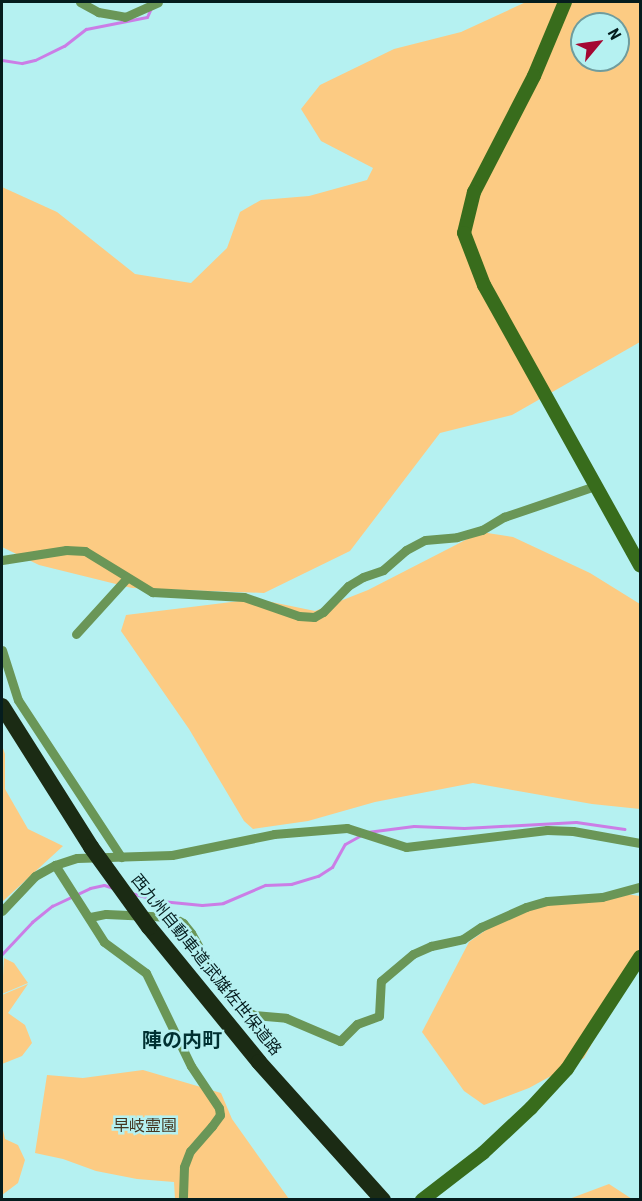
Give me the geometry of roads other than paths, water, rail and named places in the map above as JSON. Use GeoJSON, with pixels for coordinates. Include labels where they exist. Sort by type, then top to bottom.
{"type":"FeatureCollection","features":[{"type":"Feature","properties":{"kind":"highway","name":"西九州自動車道;武雄佐世保道路"},"geometry":{"type":"LineString","coordinates":[[2,706],[91,847],[149,927],[259,1062],[383,1200]]}},
{"type":"Feature","properties":{"kind":"street"},"geometry":{"type":"LineString","coordinates":[[80,2],[98,12],[125,17],[158,2]]}},
{"type":"Feature","properties":{"kind":"street"},"geometry":{"type":"LineString","coordinates":[[565,2],[534,76],[474,192],[464,233],[483,285],[640,565]]}},
{"type":"Feature","properties":{"kind":"street"},"geometry":{"type":"LineString","coordinates":[[2,560],[66,550],[85,551],[152,591],[244,597],[299,616],[314,617],[323,612],[348,586],[363,577],[383,570],[406,550],[425,540],[458,537],[482,530],[515,513],[595,486]]}},
{"type":"Feature","properties":{"kind":"street"},"geometry":{"type":"LineString","coordinates":[[76,634],[127,578]]}},
{"type":"Feature","properties":{"kind":"street"},"geometry":{"type":"LineString","coordinates":[[2,650],[18,700],[122,857]]}},
{"type":"Feature","properties":{"kind":"street"},"geometry":{"type":"LineString","coordinates":[[2,911],[35,876],[55,865],[77,858],[172,855],[274,834],[347,828],[406,847],[547,830],[573,831],[640,843]]}},
{"type":"Feature","properties":{"kind":"street"},"geometry":{"type":"LineString","coordinates":[[55,865],[104,942],[146,973],[191,1066],[219,1108],[220,1115],[190,1151],[184,1167],[183,1200]]}},
{"type":"Feature","properties":{"kind":"street"},"geometry":{"type":"LineString","coordinates":[[90,917],[106,914],[172,917],[183,923],[191,933],[223,990],[246,1011],[254,1015],[286,1018],[340,1041],[357,1024],[380,1016],[381,981],[413,954],[431,946],[463,939],[481,927],[526,907],[546,901],[602,897],[640,887]]}},
{"type":"Feature","properties":{"kind":"street"},"geometry":{"type":"LineString","coordinates":[[422,1200],[483,1153],[531,1108],[567,1069],[640,957]]}},
{"type":"Feature","properties":{"kind":"waterway"},"geometry":{"type":"LineString","coordinates":[[2,60],[22,63],[35,60],[64,46],[86,29],[147,17],[151,8]]}},
{"type":"Feature","properties":{"kind":"waterway"},"geometry":{"type":"LineString","coordinates":[[367,832],[414,826],[464,828],[576,822],[624,829]]}},
{"type":"Feature","properties":{"kind":"waterway"},"geometry":{"type":"LineString","coordinates":[[131,893],[161,901],[202,905],[223,903],[265,885],[291,884],[318,876],[332,867],[345,844],[361,835]]}},
{"type":"Feature","properties":{"kind":"waterway"},"geometry":{"type":"LineString","coordinates":[[2,954],[32,922],[52,906],[90,888],[104,885],[113,888]]}},
{"type":"Feature","properties":{"kind":"district","name":"陣の内町"},"geometry":{"type":"Point","coordinates":[182,1040]}},
{"type":"Feature","properties":{"kind":"park label","name":"早岐霊園"},"geometry":{"type":"Point","coordinates":[145,1126]}}]}
